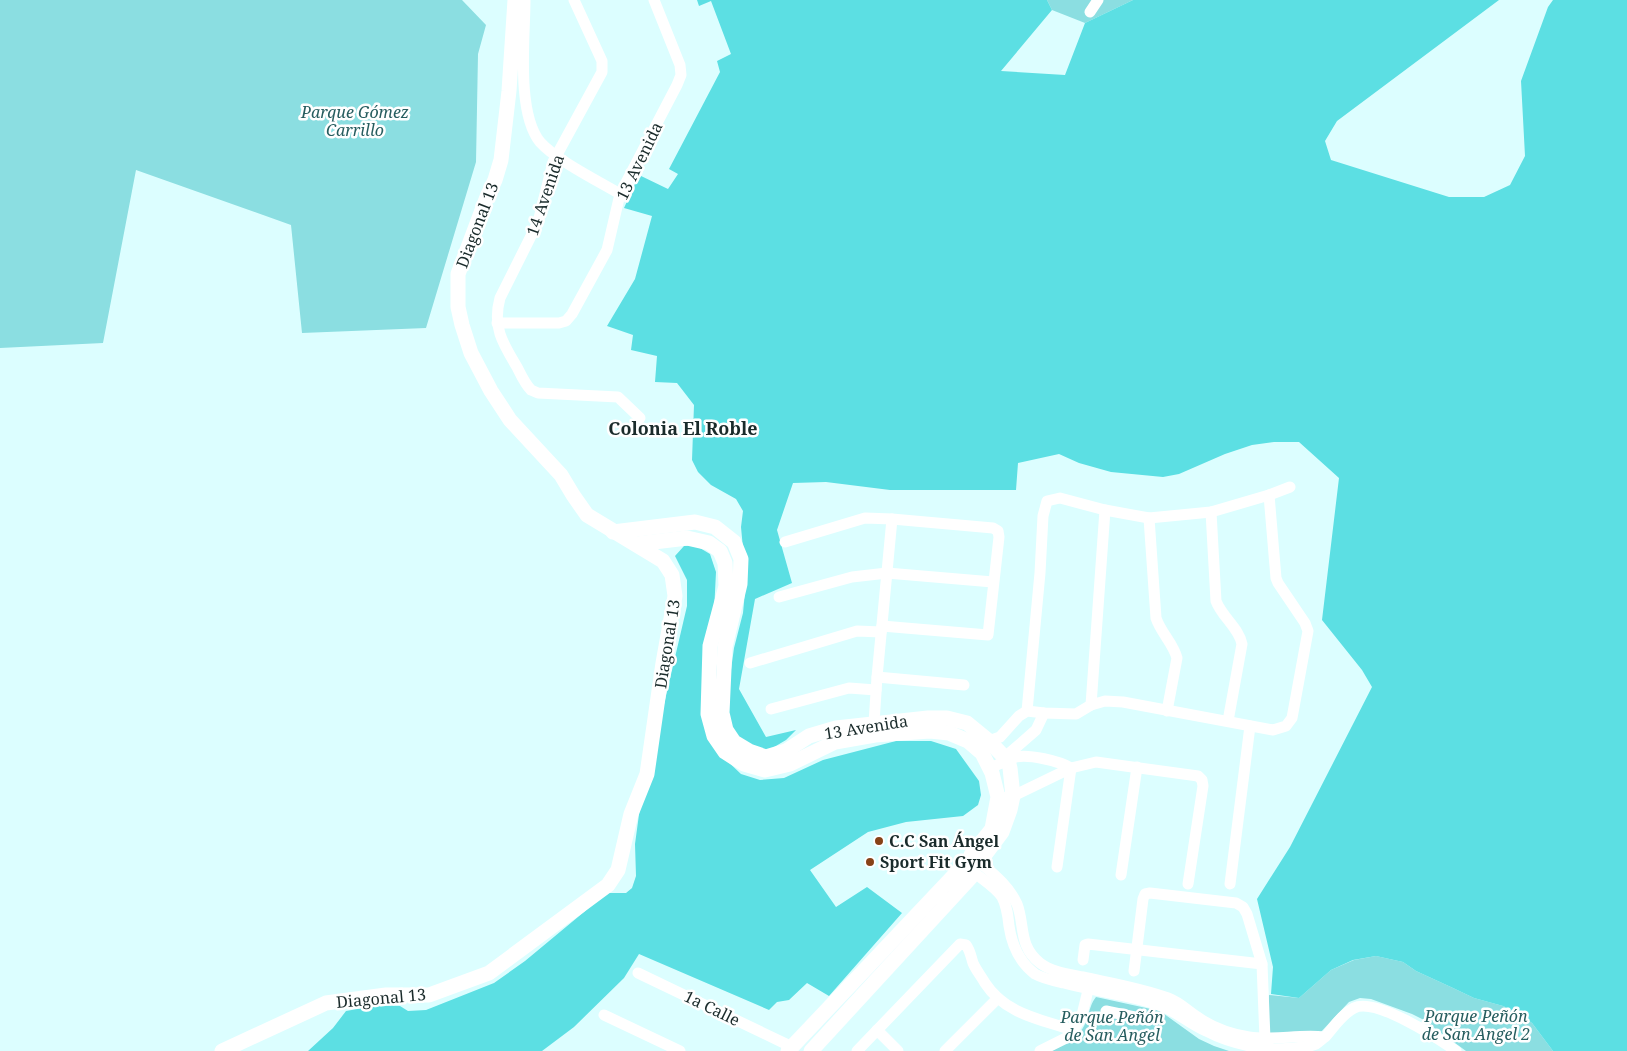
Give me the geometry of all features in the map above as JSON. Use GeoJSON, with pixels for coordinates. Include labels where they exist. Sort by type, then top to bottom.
{"type":"FeatureCollection","features":[{"type":"Feature","properties":{"kind":"street","name":"Diagonal 13"},"geometry":{"type":"LineString","coordinates":[[222,1051],[326,1002],[386,995],[429,995],[489,973],[608,884],[618,870],[631,814],[647,774],[675,596],[672,575],[663,560],[587,515],[573,496],[562,475],[510,420],[491,391],[471,353],[458,307],[458,274],[501,160],[509,91],[515,0]]}},
{"type":"Feature","properties":{"kind":"street"},"geometry":{"type":"LineString","coordinates":[[525,0],[524,86],[528,117],[539,139],[556,156],[620,194]]}},
{"type":"Feature","properties":{"kind":"street"},"geometry":{"type":"LineString","coordinates":[[532,0],[529,90],[534,114],[533,126]]}},
{"type":"Feature","properties":{"kind":"street","name":"14 Avenida"},"geometry":{"type":"LineString","coordinates":[[574,0],[600,56],[603,68],[556,156],[549,175],[544,203],[538,222],[500,298],[497,307],[497,323],[502,342],[531,390],[538,393],[618,396],[640,418]]}},
{"type":"Feature","properties":{"kind":"street","name":"13 Avenida"},"geometry":{"type":"LineString","coordinates":[[497,323],[559,323],[568,319],[607,250],[620,194],[681,75],[679,61],[654,0]]}},
{"type":"Feature","properties":{"kind":"street"},"geometry":{"type":"LineString","coordinates":[[1090,12],[1098,0]]}},
{"type":"Feature","properties":{"kind":"street"},"geometry":{"type":"LineString","coordinates":[[1027,711],[1040,573],[1043,516],[1046,501],[1060,498],[1105,510],[1149,518],[1211,512],[1290,488]]}},
{"type":"Feature","properties":{"kind":"street"},"geometry":{"type":"LineString","coordinates":[[989,741],[1000,736],[1022,713],[1027,711],[1044,714],[1076,714],[1091,705],[1105,700],[1274,730],[1286,726],[1292,718],[1308,631],[1305,623],[1276,578],[1269,495]]}},
{"type":"Feature","properties":{"kind":"street"},"geometry":{"type":"LineString","coordinates":[[1091,705],[1105,510]]}},
{"type":"Feature","properties":{"kind":"street"},"geometry":{"type":"LineString","coordinates":[[1211,512],[1216,601],[1220,610],[1241,637],[1242,644],[1228,721]]}},
{"type":"Feature","properties":{"kind":"street"},"geometry":{"type":"LineString","coordinates":[[750,663],[857,631],[881,629],[988,635],[999,537],[998,531],[992,528],[892,518],[864,518],[785,542]]}},
{"type":"Feature","properties":{"kind":"street"},"geometry":{"type":"LineString","coordinates":[[875,729],[877,677],[892,518]]}},
{"type":"Feature","properties":{"kind":"street"},"geometry":{"type":"LineString","coordinates":[[1149,518],[1156,618],[1159,628],[1176,651],[1177,658],[1167,711]]}},
{"type":"Feature","properties":{"kind":"street","name":"13 Avenida"},"geometry":{"type":"LineString","coordinates":[[613,532],[695,522],[715,527],[734,542],[741,559],[740,584],[725,647],[722,713],[726,730],[734,742],[766,757],[786,751],[808,736],[836,728],[875,729],[900,727],[950,733],[968,741],[982,753],[996,784],[1005,797]]}},
{"type":"Feature","properties":{"kind":"street","name":"13 Avenida"},"geometry":{"type":"LineString","coordinates":[[637,544],[688,538],[709,543],[720,551],[725,563],[726,586],[710,646],[708,714],[714,736],[725,752],[744,764],[765,770],[790,764],[835,742],[875,729]]}},
{"type":"Feature","properties":{"kind":"street"},"geometry":{"type":"LineString","coordinates":[[779,597],[852,577],[887,573],[993,582]]}},
{"type":"Feature","properties":{"kind":"street"},"geometry":{"type":"LineString","coordinates":[[877,677],[964,685]]}},
{"type":"Feature","properties":{"kind":"street"},"geometry":{"type":"LineString","coordinates":[[771,709],[850,688],[876,690]]}},
{"type":"Feature","properties":{"kind":"street"},"geometry":{"type":"LineString","coordinates":[[990,768],[1006,759],[1036,730],[1044,714]]}},
{"type":"Feature","properties":{"kind":"street","name":"13 Avenida"},"geometry":{"type":"LineString","coordinates":[[811,1051],[975,866],[1005,797],[1010,768],[1006,759],[989,741],[967,723],[947,718],[928,718],[900,727]]}},
{"type":"Feature","properties":{"kind":"street"},"geometry":{"type":"LineString","coordinates":[[1230,884],[1250,726]]}},
{"type":"Feature","properties":{"kind":"street"},"geometry":{"type":"LineString","coordinates":[[1006,759],[1017,757],[1056,761],[1071,768]]}},
{"type":"Feature","properties":{"kind":"street"},"geometry":{"type":"LineString","coordinates":[[1005,797],[1071,768],[1096,762],[1198,776],[1202,780],[1203,786],[1188,884]]}},
{"type":"Feature","properties":{"kind":"street"},"geometry":{"type":"LineString","coordinates":[[1121,875],[1137,767]]}},
{"type":"Feature","properties":{"kind":"street"},"geometry":{"type":"LineString","coordinates":[[1057,867],[1071,768]]}},
{"type":"Feature","properties":{"kind":"street","name":"13 Avenida"},"geometry":{"type":"LineString","coordinates":[[785,1049],[975,866]]}},
{"type":"Feature","properties":{"kind":"street"},"geometry":{"type":"LineString","coordinates":[[975,866],[1001,896],[1007,909],[1012,943],[1019,958],[1037,975],[1045,978],[1169,998],[1197,1017],[1231,1034],[1250,1038],[1324,1037]]}},
{"type":"Feature","properties":{"kind":"street"},"geometry":{"type":"LineString","coordinates":[[1134,971],[1144,894],[1160,894],[1236,903],[1243,906],[1262,964],[1265,1038],[1273,1050]]}},
{"type":"Feature","properties":{"kind":"street"},"geometry":{"type":"LineString","coordinates":[[857,1051],[960,944],[966,945],[974,964],[987,986],[1009,1007],[1026,1016],[1072,1030]]}},
{"type":"Feature","properties":{"kind":"street"},"geometry":{"type":"LineString","coordinates":[[1083,960],[1085,944],[1262,964]]}},
{"type":"Feature","properties":{"kind":"street","name":"1a Calle"},"geometry":{"type":"LineString","coordinates":[[638,973],[785,1049]]}},
{"type":"Feature","properties":{"kind":"street"},"geometry":{"type":"LineString","coordinates":[[1040,1051],[1066,1038],[1081,1019],[1089,984]]}},
{"type":"Feature","properties":{"kind":"street"},"geometry":{"type":"LineString","coordinates":[[1136,1018],[1143,995]]}},
{"type":"Feature","properties":{"kind":"street"},"geometry":{"type":"LineString","coordinates":[[1143,995],[1173,1010],[1204,1031],[1227,1040],[1273,1050],[1315,1044],[1346,1013],[1356,1006],[1368,1006],[1383,1010],[1409,1022],[1456,1051]]}},
{"type":"Feature","properties":{"kind":"street"},"geometry":{"type":"LineString","coordinates":[[945,1051],[998,998]]}},
{"type":"Feature","properties":{"kind":"street"},"geometry":{"type":"LineString","coordinates":[[1106,1010],[1149,1020]]}},
{"type":"Feature","properties":{"kind":"street"},"geometry":{"type":"LineString","coordinates":[[604,1015],[680,1051]]}},
{"type":"Feature","properties":{"kind":"street"},"geometry":{"type":"LineString","coordinates":[[1031,1051],[1041,1042],[1061,1031],[1072,1030]]}},
{"type":"Feature","properties":{"kind":"street"},"geometry":{"type":"LineString","coordinates":[[875,1032],[889,1051]]}},
{"type":"Feature","properties":{"kind":"street"},"geometry":{"type":"LineString","coordinates":[[875,1032],[898,1051]]}},
{"type":"Feature","properties":{"kind":"green space","name":"Parque Gómez Carrillo"},"geometry":{"type":"Polygon","coordinates":[[[0,0],[462,0],[486,25],[478,54],[476,162],[426,328],[302,333],[291,225],[136,170],[103,343],[0,348],[0,0]]]}},
{"type":"Feature","properties":{"kind":"green space"},"geometry":{"type":"Polygon","coordinates":[[[1047,0],[1133,0],[1085,23],[1052,10],[1047,0]]]}},
{"type":"Feature","properties":{"kind":"green space","name":"Parque Peñón de San Angel 2"},"geometry":{"type":"Polygon","coordinates":[[[1376,956],[1403,962],[1416,971],[1474,998],[1503,1006],[1519,1014],[1532,1023],[1553,1051],[1466,1051],[1422,1019],[1412,1014],[1371,999],[1360,998],[1349,1002],[1319,1034],[1265,1035],[1269,995],[1299,998],[1331,970],[1354,960],[1376,956]]]}},
{"type":"Feature","properties":{"kind":"green space","name":"Parque Peñón de San Angel"},"geometry":{"type":"Polygon","coordinates":[[[1096,997],[1160,1011],[1199,1039],[1229,1051],[1050,1051],[1079,1033],[1085,1024],[1096,997]]]}},
{"type":"Feature","properties":{"kind":"shaded area"},"geometry":{"type":"Polygon","coordinates":[[[697,0],[1047,0],[1052,10],[1001,71],[1065,75],[1085,23],[1133,0],[1499,0],[1337,121],[1325,141],[1331,160],[1449,197],[1484,197],[1510,185],[1525,156],[1521,81],[1548,7],[1553,0],[1627,0],[1627,1051],[1553,1051],[1532,1023],[1519,1014],[1503,1006],[1474,998],[1416,971],[1403,962],[1376,956],[1353,960],[1331,970],[1299,998],[1271,994],[1273,967],[1257,899],[1290,847],[1372,687],[1362,670],[1322,620],[1339,478],[1299,442],[1274,442],[1252,445],[1225,454],[1179,474],[1163,477],[1111,472],[1079,463],[1059,454],[1018,463],[1016,490],[890,490],[826,482],[793,483],[777,530],[792,583],[755,599],[739,689],[766,737],[796,730],[786,740],[764,753],[742,744],[731,725],[726,706],[734,648],[743,613],[746,581],[741,527],[743,511],[736,499],[711,485],[698,472],[692,460],[694,405],[677,383],[655,382],[657,356],[631,350],[633,335],[607,326],[635,279],[652,216],[624,208],[639,175],[668,189],[678,174],[669,169],[720,72],[717,61],[731,54],[711,1],[699,6],[697,0]]]}},
{"type":"Feature","properties":{"kind":"shaded area"},"geometry":{"type":"Polygon","coordinates":[[[695,545],[710,554],[716,572],[714,612],[722,756],[741,774],[760,780],[784,778],[823,760],[896,741],[931,741],[956,749],[979,781],[981,795],[978,805],[963,816],[906,822],[868,832],[810,870],[836,907],[867,887],[902,913],[829,996],[807,983],[789,1000],[777,1002],[769,1010],[639,954],[624,978],[574,1027],[542,1051],[308,1051],[333,1028],[346,1011],[380,1005],[400,1006],[408,1011],[426,1010],[494,983],[525,961],[605,893],[626,893],[632,888],[636,876],[635,844],[640,807],[687,606],[687,580],[675,556],[684,546],[695,545]]]}},
{"type":"Feature","properties":{"kind":"place","name":"C.C San Ángel"},"geometry":{"type":"Point","coordinates":[879,841]}},
{"type":"Feature","properties":{"kind":"place","name":"Sport Fit Gym"},"geometry":{"type":"Point","coordinates":[870,862]}},
{"type":"Feature","properties":{"kind":"district","name":"Colonia El Roble"},"geometry":{"type":"Point","coordinates":[683,429]}}]}
